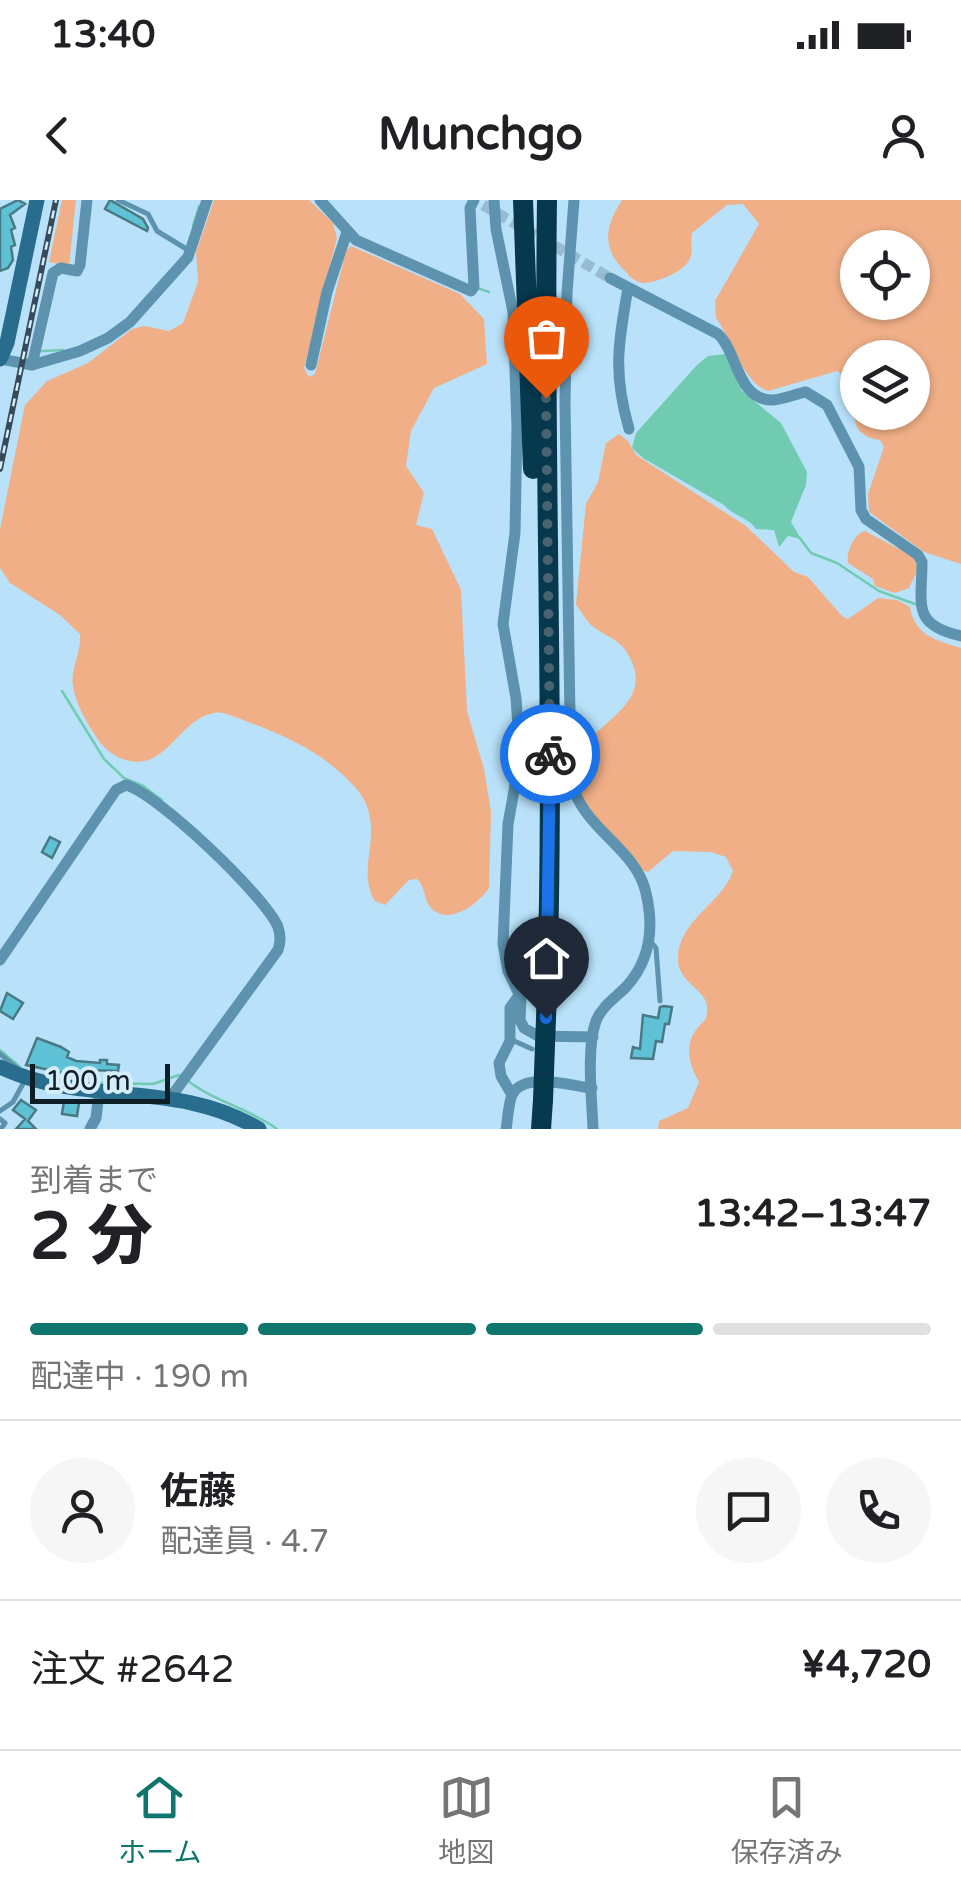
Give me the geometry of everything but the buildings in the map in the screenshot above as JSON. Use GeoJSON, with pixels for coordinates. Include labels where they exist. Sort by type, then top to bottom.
{"type":"FeatureCollection","features":[{"type":"Feature","properties":{"kind":"highway"},"geometry":{"type":"LineString","coordinates":[[523,200],[530,420],[547,635]]}},
{"type":"Feature","properties":{"kind":"highway"},"geometry":{"type":"LineString","coordinates":[[541,1129],[550,825],[547,200]]}},
{"type":"Feature","properties":{"kind":"highway"},"geometry":{"type":"LineString","coordinates":[[546,541],[561,200]]}},
{"type":"Feature","properties":{"kind":"main road"},"geometry":{"type":"LineString","coordinates":[[0,359],[7,311],[38,200]]}},
{"type":"Feature","properties":{"kind":"main road"},"geometry":{"type":"LineString","coordinates":[[0,1067],[53,1086],[171,1097],[212,1106],[259,1129]]}},
{"type":"Feature","properties":{"kind":"street"},"geometry":{"type":"LineString","coordinates":[[32,365],[53,273],[57,269],[77,271],[80,266],[86,200]]}},
{"type":"Feature","properties":{"kind":"street"},"geometry":{"type":"LineString","coordinates":[[0,359],[32,365],[80,352],[130,322],[191,251],[207,200]]}},
{"type":"Feature","properties":{"kind":"street"},"geometry":{"type":"LineString","coordinates":[[320,200],[347,232],[368,247],[473,291],[470,208],[482,201],[496,229],[513,312],[516,375],[514,533],[503,624],[504,648],[516,698],[520,757],[508,824],[503,944],[508,970],[520,994],[520,1020],[532,1034],[593,1037]]}},
{"type":"Feature","properties":{"kind":"street"},"geometry":{"type":"LineString","coordinates":[[574,200],[564,402],[571,780],[575,798],[587,818],[638,871],[646,890],[650,941],[638,972],[602,1010],[593,1037],[593,1129]]}},
{"type":"Feature","properties":{"kind":"street"},"geometry":{"type":"LineString","coordinates":[[311,365],[327,292],[347,232]]}},
{"type":"Feature","properties":{"kind":"street"},"geometry":{"type":"LineString","coordinates":[[610,278],[718,334],[728,343],[740,378],[754,394],[772,400],[806,392],[827,405],[859,467],[861,510],[866,519],[918,555],[922,562],[922,612],[935,629],[961,636]]}},
{"type":"Feature","properties":{"kind":"street"},"geometry":{"type":"LineString","coordinates":[[628,288],[616,374],[629,429]]}},
{"type":"Feature","properties":{"kind":"street"},"geometry":{"type":"LineString","coordinates":[[0,960],[116,790],[126,784],[146,794],[206,845],[265,909],[280,933],[278,950],[171,1097]]}},
{"type":"Feature","properties":{"kind":"street"},"geometry":{"type":"LineString","coordinates":[[506,1129],[512,1095],[498,1063],[510,1039],[510,1008],[520,994]]}},
{"type":"Feature","properties":{"kind":"street"},"geometry":{"type":"LineString","coordinates":[[512,1095],[529,1082],[592,1088]]}},
{"type":"Feature","properties":{"kind":"street"},"geometry":{"type":"LineString","coordinates":[[90,1129],[96,1118],[99,1092]]}},
{"type":"Feature","properties":{"kind":"lane"},"geometry":{"type":"LineString","coordinates":[[118,200],[148,214],[156,231],[191,251]]}},
{"type":"Feature","properties":{"kind":"lane"},"geometry":{"type":"LineString","coordinates":[[650,941],[656,948],[660,1001]]}},
{"type":"Feature","properties":{"kind":"lane"},"geometry":{"type":"LineString","coordinates":[[510,1039],[532,1049]]}},
{"type":"Feature","properties":{"kind":"lane"},"geometry":{"type":"LineString","coordinates":[[0,1054],[26,1078],[13,1102],[0,1111]]}},
{"type":"Feature","properties":{"kind":"shaded area"},"geometry":{"type":"Polygon","coordinates":[[[62,200],[76,200],[69,266],[49,262],[62,200]]]}},
{"type":"Feature","properties":{"kind":"shaded area"},"geometry":{"type":"Polygon","coordinates":[[[214,200],[309,200],[333,223],[337,238],[304,368],[309,377],[315,374],[346,251],[351,246],[460,294],[484,319],[487,364],[434,388],[411,431],[406,466],[424,493],[416,525],[432,529],[461,590],[467,711],[484,769],[491,812],[489,888],[471,906],[455,914],[439,914],[432,909],[417,879],[409,880],[385,905],[375,901],[369,888],[371,831],[365,801],[330,764],[288,739],[217,713],[201,717],[150,759],[137,762],[110,752],[91,728],[75,693],[73,673],[80,634],[60,615],[10,583],[0,568],[0,529],[25,405],[47,381],[88,363],[132,329],[144,326],[169,331],[183,323],[198,282],[196,252],[214,200]]]}},
{"type":"Feature","properties":{"kind":"shaded area"},"geometry":{"type":"Polygon","coordinates":[[[622,200],[961,200],[961,564],[924,552],[869,512],[868,494],[884,447],[880,440],[859,430],[930,430],[930,340],[840,340],[840,373],[837,371],[768,391],[759,387],[745,370],[716,318],[715,301],[759,224],[743,204],[727,205],[692,233],[691,256],[678,271],[645,283],[631,277],[617,262],[609,245],[609,228],[622,200]]]}},
{"type":"Feature","properties":{"kind":"shaded area"},"geometry":{"type":"Polygon","coordinates":[[[726,354],[742,391],[781,423],[807,472],[806,485],[791,522],[801,539],[788,536],[779,547],[774,530],[756,529],[632,448],[636,433],[697,365],[708,356],[726,354]]]}},
{"type":"Feature","properties":{"kind":"shaded area"},"geometry":{"type":"Polygon","coordinates":[[[619,434],[636,455],[746,526],[794,572],[808,577],[842,616],[848,619],[878,598],[897,600],[910,607],[922,631],[961,648],[961,1129],[658,1129],[659,1121],[688,1108],[699,1082],[689,1046],[706,1018],[707,1005],[680,969],[679,947],[733,871],[726,857],[711,852],[673,851],[648,872],[640,870],[591,812],[574,775],[577,758],[586,744],[626,704],[634,689],[635,672],[626,651],[589,623],[576,604],[586,504],[598,482],[606,443],[619,434]]]}},
{"type":"Feature","properties":{"kind":"shaded area"},"geometry":{"type":"Polygon","coordinates":[[[865,531],[914,557],[918,569],[909,588],[895,593],[875,586],[873,579],[848,563],[852,544],[865,531]]]}},
{"type":"Feature","properties":{"kind":"waterway"},"geometry":{"type":"LineString","coordinates":[[193,226],[199,206]]}},
{"type":"Feature","properties":{"kind":"waterway"},"geometry":{"type":"LineString","coordinates":[[480,289],[489,292]]}},
{"type":"Feature","properties":{"kind":"waterway"},"geometry":{"type":"LineString","coordinates":[[42,351],[63,350]]}},
{"type":"Feature","properties":{"kind":"waterway"},"geometry":{"type":"LineString","coordinates":[[799,537],[811,553],[837,563],[879,591],[915,604]]}},
{"type":"Feature","properties":{"kind":"waterway"},"geometry":{"type":"LineString","coordinates":[[62,691],[104,759],[124,778],[162,800]]}},
{"type":"Feature","properties":{"kind":"waterway"},"geometry":{"type":"LineString","coordinates":[[0,1050],[20,1067]]}},
{"type":"Feature","properties":{"kind":"waterway"},"geometry":{"type":"LineString","coordinates":[[93,1083],[153,1084],[179,1075]]}},
{"type":"Feature","properties":{"kind":"waterway"},"geometry":{"type":"LineString","coordinates":[[187,1080],[277,1129]]}},
{"type":"Feature","properties":{"kind":"tunnel"},"geometry":{"type":"LineString","coordinates":[[483,205],[610,278]]}},
{"type":"Feature","properties":{"kind":"railway"},"geometry":{"type":"LineString","coordinates":[[0,469],[56,200]]}},
{"type":"Feature","properties":{"kind":"way so far"},"geometry":{"type":"LineString","coordinates":[[546,398],[550,754]]}},
{"type":"Feature","properties":{"kind":"route"},"geometry":{"type":"LineString","coordinates":[[546,1018],[550,754]]}}]}
